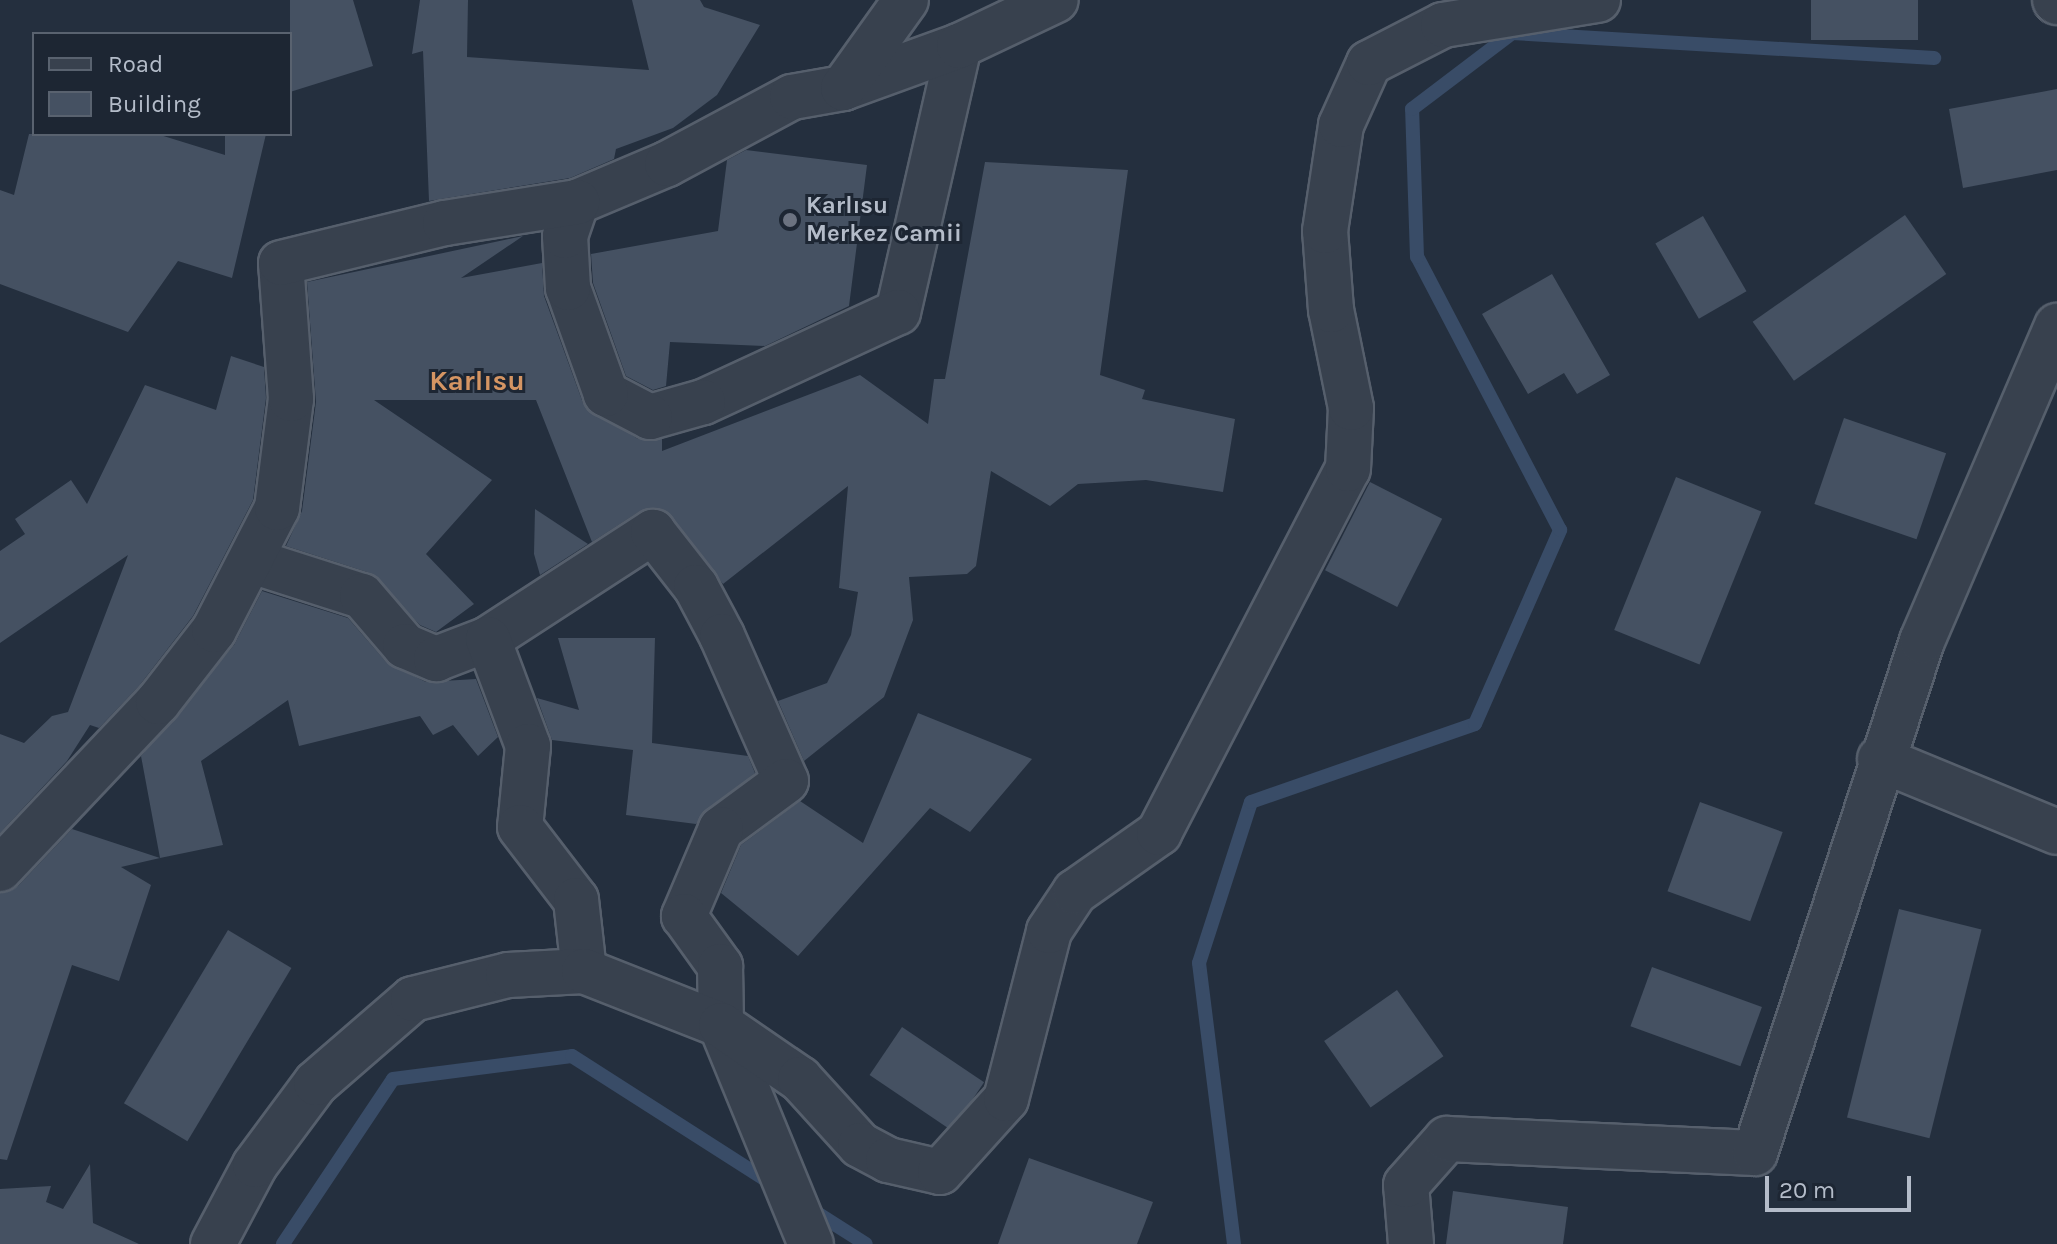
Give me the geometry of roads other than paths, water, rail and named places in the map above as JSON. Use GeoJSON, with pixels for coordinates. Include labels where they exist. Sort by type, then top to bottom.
{"type":"FeatureCollection","features":[{"type":"Feature","properties":{"kind":"street"},"geometry":{"type":"LineString","coordinates":[[843,88],[906,0]]}},
{"type":"Feature","properties":{"kind":"street"},"geometry":{"type":"LineString","coordinates":[[0,869],[158,702],[214,630],[277,508],[291,399],[281,263],[445,223],[577,202],[667,164],[792,97],[843,88],[959,46],[1056,0]]}},
{"type":"Feature","properties":{"kind":"street"},"geometry":{"type":"LineString","coordinates":[[213,1244],[255,1165],[316,1083],[413,999],[508,975],[584,971],[721,1025],[800,1079],[860,1145],[888,1160],[940,1172],[1006,1099],[1049,931],[1075,892],[1159,833],[1348,469],[1351,408],[1331,310],[1325,231],[1341,125],[1369,63],[1443,25],[1598,0]]}},
{"type":"Feature","properties":{"kind":"street"},"geometry":{"type":"LineString","coordinates":[[577,202],[565,236],[568,288],[606,394],[650,417],[703,402],[898,312],[959,46]]}},
{"type":"Feature","properties":{"kind":"street"},"geometry":{"type":"LineString","coordinates":[[1411,1244],[1406,1185],[1447,1139],[1755,1153],[1880,759],[1922,641],[2057,326]]}},
{"type":"Feature","properties":{"kind":"street"},"geometry":{"type":"LineString","coordinates":[[252,561],[362,596],[405,646],[436,659],[488,639],[653,532],[696,587],[786,781],[721,829],[684,916],[720,966],[721,1025],[811,1244]]}},
{"type":"Feature","properties":{"kind":"street"},"geometry":{"type":"LineString","coordinates":[[488,639],[528,746],[520,827],[576,900],[584,971]]}},
{"type":"Feature","properties":{"kind":"street"},"geometry":{"type":"LineString","coordinates":[[1880,759],[2057,832]]}},
{"type":"Feature","properties":{"kind":"waterway"},"geometry":{"type":"LineString","coordinates":[[1234,1244],[1199,963],[1251,802],[1475,724],[1560,530],[1417,257],[1412,109],[1512,33],[1934,58]]}},
{"type":"Feature","properties":{"kind":"waterway"},"geometry":{"type":"LineString","coordinates":[[283,1244],[393,1079],[572,1056],[775,1186]]}},
{"type":"Feature","properties":{"kind":"waterway"},"geometry":{"type":"LineString","coordinates":[[809,1208],[866,1244]]}},
{"type":"Feature","properties":{"kind":"place","name":"Karlısu Merkez Camii"},"geometry":{"type":"Point","coordinates":[790,220]}},
{"type":"Feature","properties":{"kind":"district","name":"Karlısu"},"geometry":{"type":"Point","coordinates":[477,381]}}]}
